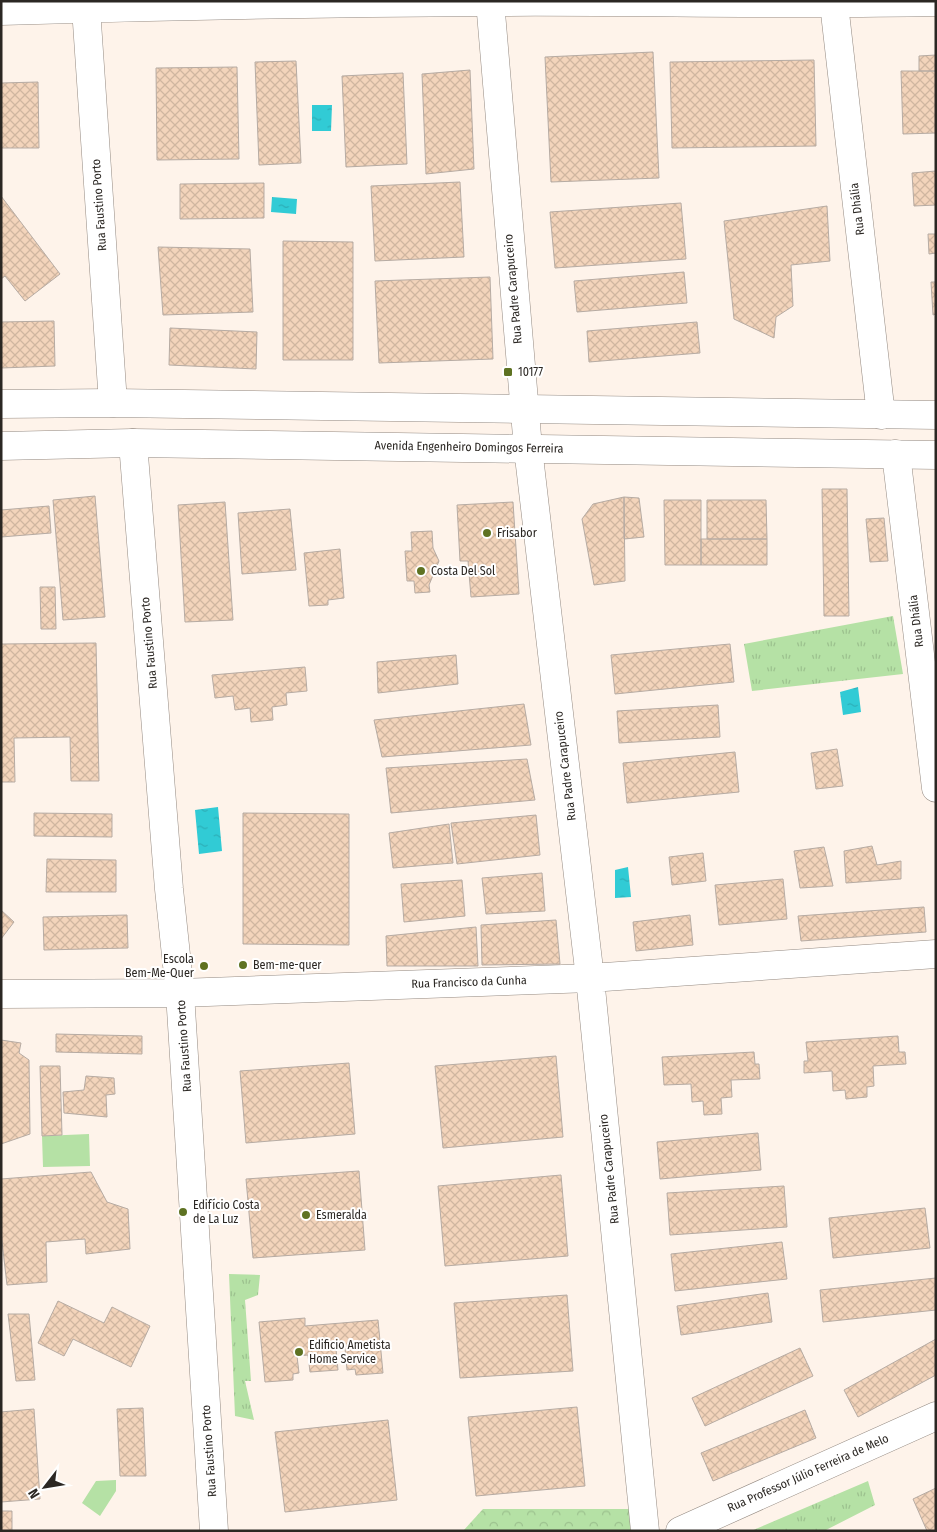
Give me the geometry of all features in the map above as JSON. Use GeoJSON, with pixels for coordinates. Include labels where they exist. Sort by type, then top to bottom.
{"type":"FeatureCollection","features":[{"type":"Feature","properties":{"kind":"street"},"geometry":{"type":"LineString","coordinates":[[1,11],[79,6],[490,2],[834,4],[936,2]]}},
{"type":"Feature","properties":{"kind":"street","name":"Rua Padre Carapuceiro"},"geometry":{"type":"LineString","coordinates":[[490,2],[528,448],[590,978],[645,1531]]}},
{"type":"Feature","properties":{"kind":"street","name":"Rua Dhália"},"geometry":{"type":"LineString","coordinates":[[834,4],[881,414]]}},
{"type":"Feature","properties":{"kind":"street","name":"Rua Faustino Porto"},"geometry":{"type":"LineString","coordinates":[[79,6],[113,403]]}},
{"type":"Feature","properties":{"kind":"street"},"geometry":{"type":"LineString","coordinates":[[1,404],[113,403],[936,415]]}},
{"type":"Feature","properties":{"kind":"street","name":"Rua Faustino Porto"},"geometry":{"type":"LineString","coordinates":[[133,443],[169,889],[180,993],[214,1531]]}},
{"type":"Feature","properties":{"kind":"street","name":"Avenida Engenheiro Domingos Ferreira"},"geometry":{"type":"LineString","coordinates":[[1,446],[133,443],[936,456]]}},
{"type":"Feature","properties":{"kind":"street","name":"Rua Dhália"},"geometry":{"type":"LineString","coordinates":[[896,454],[936,788]]}},
{"type":"Feature","properties":{"kind":"street","name":"Rua Francisco da Cunha"},"geometry":{"type":"LineString","coordinates":[[1,994],[180,993],[590,978],[936,954]]}},
{"type":"Feature","properties":{"kind":"street","name":"Rua Professor Júlio Ferreira de Melo"},"geometry":{"type":"LineString","coordinates":[[680,1531],[936,1416]]}},
{"type":"Feature","properties":{"kind":"green space"},"geometry":{"type":"Polygon","coordinates":[[[893,616],[903,674],[752,691],[744,644],[893,616]]]}},
{"type":"Feature","properties":{"kind":"green space"},"geometry":{"type":"Polygon","coordinates":[[[89,1134],[90,1166],[43,1167],[42,1136],[89,1134]]]}},
{"type":"Feature","properties":{"kind":"green space"},"geometry":{"type":"Polygon","coordinates":[[[229,1274],[260,1275],[258,1295],[245,1300],[251,1381],[245,1381],[254,1420],[235,1416],[229,1274]]]}},
{"type":"Feature","properties":{"kind":"green space"},"geometry":{"type":"Polygon","coordinates":[[[116,1480],[116,1491],[100,1516],[82,1503],[96,1481],[116,1480]]]}},
{"type":"Feature","properties":{"kind":"green space"},"geometry":{"type":"Polygon","coordinates":[[[868,1481],[875,1505],[824,1531],[751,1531],[868,1481]]]}},
{"type":"Feature","properties":{"kind":"green space"},"geometry":{"type":"Polygon","coordinates":[[[483,1509],[632,1509],[634,1531],[463,1531],[483,1509]]]}},
{"type":"Feature","properties":{"kind":"water"},"geometry":{"type":"Polygon","coordinates":[[[312,105],[332,105],[331,131],[312,131],[312,105]]]}},
{"type":"Feature","properties":{"kind":"water"},"geometry":{"type":"Polygon","coordinates":[[[272,197],[297,199],[296,214],[271,212],[272,197]]]}},
{"type":"Feature","properties":{"kind":"water"},"geometry":{"type":"Polygon","coordinates":[[[858,687],[861,712],[843,715],[840,692],[858,687]]]}},
{"type":"Feature","properties":{"kind":"water"},"geometry":{"type":"Polygon","coordinates":[[[218,807],[222,851],[199,854],[195,810],[218,807]]]}},
{"type":"Feature","properties":{"kind":"water"},"geometry":{"type":"Polygon","coordinates":[[[628,867],[631,897],[615,898],[615,870],[628,867]]]}},
{"type":"Feature","properties":{"kind":"building"},"geometry":{"type":"Polygon","coordinates":[[[653,52],[659,178],[551,182],[545,57],[653,52]]]}},
{"type":"Feature","properties":{"kind":"building"},"geometry":{"type":"Polygon","coordinates":[[[936,55],[936,71],[919,71],[919,56],[936,55]]]}},
{"type":"Feature","properties":{"kind":"building"},"geometry":{"type":"Polygon","coordinates":[[[814,60],[816,146],[672,148],[670,62],[814,60]]]}},
{"type":"Feature","properties":{"kind":"building"},"geometry":{"type":"Polygon","coordinates":[[[296,61],[301,163],[259,165],[255,62],[296,61]]]}},
{"type":"Feature","properties":{"kind":"building"},"geometry":{"type":"Polygon","coordinates":[[[237,67],[239,159],[157,160],[156,68],[237,67]]]}},
{"type":"Feature","properties":{"kind":"building"},"geometry":{"type":"Polygon","coordinates":[[[470,70],[474,169],[426,174],[422,74],[470,70]]]}},
{"type":"Feature","properties":{"kind":"building"},"geometry":{"type":"Polygon","coordinates":[[[901,71],[936,71],[936,133],[903,134],[901,71]]]}},
{"type":"Feature","properties":{"kind":"building"},"geometry":{"type":"Polygon","coordinates":[[[403,73],[407,164],[346,167],[342,76],[403,73]]]}},
{"type":"Feature","properties":{"kind":"building"},"geometry":{"type":"Polygon","coordinates":[[[38,82],[39,148],[1,148],[1,83],[38,82]]]}},
{"type":"Feature","properties":{"kind":"building"},"geometry":{"type":"Polygon","coordinates":[[[936,171],[936,205],[914,206],[912,173],[936,171]]]}},
{"type":"Feature","properties":{"kind":"building"},"geometry":{"type":"Polygon","coordinates":[[[460,182],[464,257],[375,261],[371,186],[460,182]]]}},
{"type":"Feature","properties":{"kind":"building"},"geometry":{"type":"Polygon","coordinates":[[[264,183],[264,218],[180,219],[180,184],[264,183]]]}},
{"type":"Feature","properties":{"kind":"building"},"geometry":{"type":"Polygon","coordinates":[[[1,196],[60,274],[25,301],[5,276],[1,279],[1,196]]]}},
{"type":"Feature","properties":{"kind":"building"},"geometry":{"type":"Polygon","coordinates":[[[681,203],[686,259],[555,268],[550,212],[681,203]]]}},
{"type":"Feature","properties":{"kind":"building"},"geometry":{"type":"Polygon","coordinates":[[[827,206],[830,261],[791,265],[793,306],[776,317],[774,338],[734,319],[724,221],[827,206]]]}},
{"type":"Feature","properties":{"kind":"building"},"geometry":{"type":"Polygon","coordinates":[[[928,234],[936,234],[936,253],[929,254],[928,234]]]}},
{"type":"Feature","properties":{"kind":"building"},"geometry":{"type":"Polygon","coordinates":[[[283,241],[353,242],[353,360],[283,360],[283,241]]]}},
{"type":"Feature","properties":{"kind":"building"},"geometry":{"type":"Polygon","coordinates":[[[158,247],[250,249],[253,312],[163,315],[158,247]]]}},
{"type":"Feature","properties":{"kind":"building"},"geometry":{"type":"Polygon","coordinates":[[[684,272],[687,303],[577,312],[574,281],[684,272]]]}},
{"type":"Feature","properties":{"kind":"building"},"geometry":{"type":"Polygon","coordinates":[[[490,277],[493,359],[379,363],[375,281],[490,277]]]}},
{"type":"Feature","properties":{"kind":"building"},"geometry":{"type":"Polygon","coordinates":[[[931,282],[936,282],[936,314],[933,315],[931,282]]]}},
{"type":"Feature","properties":{"kind":"building"},"geometry":{"type":"Polygon","coordinates":[[[54,321],[55,366],[1,368],[1,322],[54,321]]]}},
{"type":"Feature","properties":{"kind":"building"},"geometry":{"type":"Polygon","coordinates":[[[697,322],[700,353],[589,362],[587,331],[697,322]]]}},
{"type":"Feature","properties":{"kind":"building"},"geometry":{"type":"Polygon","coordinates":[[[170,328],[257,332],[256,369],[169,365],[170,328]]]}},
{"type":"Feature","properties":{"kind":"building"},"geometry":{"type":"Polygon","coordinates":[[[822,489],[847,489],[849,616],[824,616],[822,489]]]}},
{"type":"Feature","properties":{"kind":"building"},"geometry":{"type":"Polygon","coordinates":[[[95,496],[105,617],[63,620],[53,500],[95,496]]]}},
{"type":"Feature","properties":{"kind":"building"},"geometry":{"type":"Polygon","coordinates":[[[624,497],[639,498],[644,537],[624,539],[624,497]]]}},
{"type":"Feature","properties":{"kind":"building"},"geometry":{"type":"Polygon","coordinates":[[[624,497],[625,581],[594,585],[582,519],[593,504],[624,497]]]}},
{"type":"Feature","properties":{"kind":"building"},"geometry":{"type":"Polygon","coordinates":[[[664,500],[701,500],[701,565],[665,565],[664,500]]]}},
{"type":"Feature","properties":{"kind":"building"},"geometry":{"type":"Polygon","coordinates":[[[707,500],[766,500],[767,539],[707,539],[707,500]]]}},
{"type":"Feature","properties":{"kind":"building"},"geometry":{"type":"Polygon","coordinates":[[[225,502],[233,620],[185,622],[178,505],[225,502]]]}},
{"type":"Feature","properties":{"kind":"building","name":"Frisabor"},"geometry":{"type":"Polygon","coordinates":[[[513,502],[519,594],[471,597],[468,561],[460,561],[457,505],[513,502]]]}},
{"type":"Feature","properties":{"kind":"building"},"geometry":{"type":"Polygon","coordinates":[[[49,506],[51,533],[1,537],[1,510],[49,506]]]}},
{"type":"Feature","properties":{"kind":"building"},"geometry":{"type":"Polygon","coordinates":[[[290,509],[296,570],[242,574],[238,513],[290,509]]]}},
{"type":"Feature","properties":{"kind":"building"},"geometry":{"type":"Polygon","coordinates":[[[884,518],[888,561],[870,562],[866,519],[884,518]]]}},
{"type":"Feature","properties":{"kind":"building","name":"Costa Del Sol"},"geometry":{"type":"Polygon","coordinates":[[[432,531],[433,548],[439,561],[429,585],[430,592],[415,593],[414,581],[407,581],[405,551],[412,551],[411,532],[432,531]]]}},
{"type":"Feature","properties":{"kind":"building"},"geometry":{"type":"Polygon","coordinates":[[[701,539],[767,539],[767,565],[701,565],[701,539]]]}},
{"type":"Feature","properties":{"kind":"building"},"geometry":{"type":"Polygon","coordinates":[[[340,549],[344,598],[328,600],[328,605],[309,606],[304,553],[340,549]]]}},
{"type":"Feature","properties":{"kind":"building"},"geometry":{"type":"Polygon","coordinates":[[[40,587],[55,587],[56,629],[41,629],[40,587]]]}},
{"type":"Feature","properties":{"kind":"building"},"geometry":{"type":"Polygon","coordinates":[[[96,643],[99,781],[71,781],[70,737],[14,738],[15,782],[1,782],[1,644],[96,643]]]}},
{"type":"Feature","properties":{"kind":"building"},"geometry":{"type":"Polygon","coordinates":[[[730,644],[734,682],[615,694],[611,655],[730,644]]]}},
{"type":"Feature","properties":{"kind":"building"},"geometry":{"type":"Polygon","coordinates":[[[456,655],[458,684],[378,693],[377,662],[456,655]]]}},
{"type":"Feature","properties":{"kind":"building"},"geometry":{"type":"Polygon","coordinates":[[[305,667],[307,691],[286,693],[287,705],[272,707],[273,720],[251,722],[250,708],[235,710],[233,696],[215,698],[212,675],[305,667]]]}},
{"type":"Feature","properties":{"kind":"building"},"geometry":{"type":"Polygon","coordinates":[[[524,704],[531,745],[382,757],[374,720],[524,704]]]}},
{"type":"Feature","properties":{"kind":"building"},"geometry":{"type":"Polygon","coordinates":[[[718,705],[720,737],[619,743],[617,711],[718,705]]]}},
{"type":"Feature","properties":{"kind":"building"},"geometry":{"type":"Polygon","coordinates":[[[837,749],[843,786],[816,789],[811,753],[837,749]]]}},
{"type":"Feature","properties":{"kind":"building"},"geometry":{"type":"Polygon","coordinates":[[[735,752],[739,792],[627,803],[623,763],[735,752]]]}},
{"type":"Feature","properties":{"kind":"building"},"geometry":{"type":"Polygon","coordinates":[[[527,759],[535,800],[391,813],[386,768],[527,759]]]}},
{"type":"Feature","properties":{"kind":"building"},"geometry":{"type":"Polygon","coordinates":[[[34,813],[112,814],[112,837],[34,836],[34,813]]]}},
{"type":"Feature","properties":{"kind":"building"},"geometry":{"type":"Polygon","coordinates":[[[243,813],[349,814],[349,945],[243,944],[243,813]]]}},
{"type":"Feature","properties":{"kind":"building"},"geometry":{"type":"Polygon","coordinates":[[[536,815],[540,855],[457,864],[451,823],[536,815]]]}},
{"type":"Feature","properties":{"kind":"building"},"geometry":{"type":"Polygon","coordinates":[[[449,824],[453,863],[393,868],[389,833],[449,824]]]}},
{"type":"Feature","properties":{"kind":"building"},"geometry":{"type":"Polygon","coordinates":[[[872,846],[877,865],[901,861],[901,879],[846,883],[844,851],[872,846]]]}},
{"type":"Feature","properties":{"kind":"building"},"geometry":{"type":"Polygon","coordinates":[[[824,847],[833,886],[800,888],[794,851],[824,847]]]}},
{"type":"Feature","properties":{"kind":"building"},"geometry":{"type":"Polygon","coordinates":[[[703,853],[706,881],[672,885],[669,857],[703,853]]]}},
{"type":"Feature","properties":{"kind":"building"},"geometry":{"type":"Polygon","coordinates":[[[47,859],[116,860],[116,892],[46,892],[47,859]]]}},
{"type":"Feature","properties":{"kind":"building"},"geometry":{"type":"Polygon","coordinates":[[[542,873],[545,911],[486,914],[482,878],[542,873]]]}},
{"type":"Feature","properties":{"kind":"building"},"geometry":{"type":"Polygon","coordinates":[[[783,879],[787,919],[719,925],[715,885],[783,879]]]}},
{"type":"Feature","properties":{"kind":"building"},"geometry":{"type":"Polygon","coordinates":[[[462,880],[465,916],[404,922],[401,884],[462,880]]]}},
{"type":"Feature","properties":{"kind":"building"},"geometry":{"type":"Polygon","coordinates":[[[924,907],[926,932],[801,941],[798,916],[924,907]]]}},
{"type":"Feature","properties":{"kind":"building"},"geometry":{"type":"Polygon","coordinates":[[[1,910],[14,922],[1,939],[1,910]]]}},
{"type":"Feature","properties":{"kind":"building"},"geometry":{"type":"Polygon","coordinates":[[[127,915],[128,948],[44,950],[43,917],[127,915]]]}},
{"type":"Feature","properties":{"kind":"building"},"geometry":{"type":"Polygon","coordinates":[[[690,915],[693,945],[636,951],[633,922],[690,915]]]}},
{"type":"Feature","properties":{"kind":"building"},"geometry":{"type":"Polygon","coordinates":[[[556,920],[560,964],[482,965],[481,925],[556,920]]]}},
{"type":"Feature","properties":{"kind":"building"},"geometry":{"type":"Polygon","coordinates":[[[476,927],[478,966],[387,966],[386,936],[476,927]]]}},
{"type":"Feature","properties":{"kind":"building"},"geometry":{"type":"Polygon","coordinates":[[[56,1034],[142,1036],[142,1054],[56,1052],[56,1034]]]}},
{"type":"Feature","properties":{"kind":"building"},"geometry":{"type":"Polygon","coordinates":[[[898,1036],[899,1052],[905,1052],[906,1064],[873,1066],[874,1086],[867,1087],[867,1097],[846,1099],[845,1090],[833,1091],[832,1071],[804,1073],[804,1061],[808,1061],[806,1042],[898,1036]]]}},
{"type":"Feature","properties":{"kind":"building"},"geometry":{"type":"Polygon","coordinates":[[[1,1040],[21,1043],[19,1053],[29,1060],[30,1134],[1,1144],[1,1040]]]}},
{"type":"Feature","properties":{"kind":"building"},"geometry":{"type":"Polygon","coordinates":[[[754,1052],[755,1064],[759,1064],[760,1079],[731,1080],[732,1097],[721,1098],[722,1114],[704,1115],[703,1101],[692,1102],[691,1084],[664,1085],[662,1057],[754,1052]]]}},
{"type":"Feature","properties":{"kind":"building"},"geometry":{"type":"Polygon","coordinates":[[[556,1056],[563,1137],[443,1148],[435,1066],[556,1056]]]}},
{"type":"Feature","properties":{"kind":"building"},"geometry":{"type":"Polygon","coordinates":[[[349,1063],[355,1134],[246,1143],[240,1071],[349,1063]]]}},
{"type":"Feature","properties":{"kind":"building"},"geometry":{"type":"Polygon","coordinates":[[[40,1066],[60,1066],[62,1135],[42,1136],[40,1066]]]}},
{"type":"Feature","properties":{"kind":"building"},"geometry":{"type":"Polygon","coordinates":[[[86,1076],[114,1078],[115,1094],[106,1095],[107,1117],[64,1113],[63,1092],[84,1090],[86,1076]]]}},
{"type":"Feature","properties":{"kind":"building"},"geometry":{"type":"Polygon","coordinates":[[[758,1133],[761,1170],[660,1179],[657,1142],[758,1133]]]}},
{"type":"Feature","properties":{"kind":"building","name":"Esmeralda"},"geometry":{"type":"Polygon","coordinates":[[[359,1171],[365,1250],[253,1258],[246,1179],[359,1171]]]}},
{"type":"Feature","properties":{"kind":"building"},"geometry":{"type":"Polygon","coordinates":[[[91,1172],[107,1202],[128,1209],[130,1249],[86,1254],[85,1239],[46,1242],[47,1282],[7,1285],[1,1233],[1,1179],[91,1172]]]}},
{"type":"Feature","properties":{"kind":"building"},"geometry":{"type":"Polygon","coordinates":[[[561,1175],[568,1256],[445,1266],[438,1186],[561,1175]]]}},
{"type":"Feature","properties":{"kind":"building"},"geometry":{"type":"Polygon","coordinates":[[[784,1186],[787,1227],[670,1235],[667,1193],[784,1186]]]}},
{"type":"Feature","properties":{"kind":"building"},"geometry":{"type":"Polygon","coordinates":[[[925,1208],[930,1248],[833,1258],[829,1218],[925,1208]]]}},
{"type":"Feature","properties":{"kind":"building"},"geometry":{"type":"Polygon","coordinates":[[[782,1242],[787,1279],[675,1291],[671,1254],[782,1242]]]}},
{"type":"Feature","properties":{"kind":"building"},"geometry":{"type":"Polygon","coordinates":[[[936,1278],[936,1310],[823,1322],[820,1290],[936,1278]]]}},
{"type":"Feature","properties":{"kind":"building"},"geometry":{"type":"Polygon","coordinates":[[[768,1293],[772,1322],[681,1335],[677,1306],[768,1293]]]}},
{"type":"Feature","properties":{"kind":"building"},"geometry":{"type":"Polygon","coordinates":[[[567,1295],[573,1371],[460,1378],[454,1303],[567,1295]]]}},
{"type":"Feature","properties":{"kind":"building"},"geometry":{"type":"Polygon","coordinates":[[[58,1301],[104,1323],[112,1307],[150,1326],[131,1367],[73,1339],[64,1356],[38,1343],[58,1301]]]}},
{"type":"Feature","properties":{"kind":"building"},"geometry":{"type":"Polygon","coordinates":[[[8,1314],[29,1314],[35,1380],[16,1381],[8,1314]]]}},
{"type":"Feature","properties":{"kind":"building","name":"Edificio Ametista Home Service"},"geometry":{"type":"Polygon","coordinates":[[[305,1318],[305,1326],[378,1320],[383,1373],[356,1375],[355,1369],[347,1370],[345,1348],[336,1349],[338,1370],[310,1372],[308,1355],[297,1356],[299,1373],[293,1374],[293,1380],[265,1382],[259,1322],[305,1318]]]}},
{"type":"Feature","properties":{"kind":"building"},"geometry":{"type":"Polygon","coordinates":[[[936,1339],[936,1375],[858,1417],[844,1390],[936,1339]]]}},
{"type":"Feature","properties":{"kind":"building"},"geometry":{"type":"Polygon","coordinates":[[[800,1348],[813,1376],[705,1426],[692,1398],[800,1348]]]}},
{"type":"Feature","properties":{"kind":"building"},"geometry":{"type":"Polygon","coordinates":[[[577,1407],[585,1486],[476,1496],[468,1417],[577,1407]]]}},
{"type":"Feature","properties":{"kind":"building"},"geometry":{"type":"Polygon","coordinates":[[[143,1408],[146,1476],[120,1476],[117,1409],[143,1408]]]}},
{"type":"Feature","properties":{"kind":"building"},"geometry":{"type":"Polygon","coordinates":[[[34,1409],[40,1499],[1,1502],[1,1412],[34,1409]]]}},
{"type":"Feature","properties":{"kind":"building"},"geometry":{"type":"Polygon","coordinates":[[[805,1410],[816,1438],[713,1481],[701,1453],[805,1410]]]}},
{"type":"Feature","properties":{"kind":"building"},"geometry":{"type":"Polygon","coordinates":[[[388,1420],[397,1500],[285,1512],[275,1432],[388,1420]]]}},
{"type":"Feature","properties":{"kind":"building"},"geometry":{"type":"Polygon","coordinates":[[[936,1488],[936,1531],[927,1531],[913,1499],[936,1488]]]}},
{"type":"Feature","properties":{"kind":"building"},"geometry":{"type":"Polygon","coordinates":[[[1,1511],[12,1511],[12,1531],[1,1531],[1,1511]]]}},
{"type":"Feature","properties":{"kind":"place","name":"10177"},"geometry":{"type":"Point","coordinates":[508,372]}},
{"type":"Feature","properties":{"kind":"place","name":"Frisabor"},"geometry":{"type":"Point","coordinates":[487,533]}},
{"type":"Feature","properties":{"kind":"place","name":"Costa Del Sol"},"geometry":{"type":"Point","coordinates":[421,571]}},
{"type":"Feature","properties":{"kind":"place","name":"Bem-me-quer"},"geometry":{"type":"Point","coordinates":[243,965]}},
{"type":"Feature","properties":{"kind":"place","name":"Escola Bem-Me-Quer"},"geometry":{"type":"Point","coordinates":[204,966]}},
{"type":"Feature","properties":{"kind":"place","name":"Edifício Costa de La Luz"},"geometry":{"type":"Point","coordinates":[183,1212]}},
{"type":"Feature","properties":{"kind":"place","name":"Esmeralda"},"geometry":{"type":"Point","coordinates":[306,1215]}},
{"type":"Feature","properties":{"kind":"place","name":"Edificio Ametista Home Service"},"geometry":{"type":"Point","coordinates":[299,1352]}}]}
